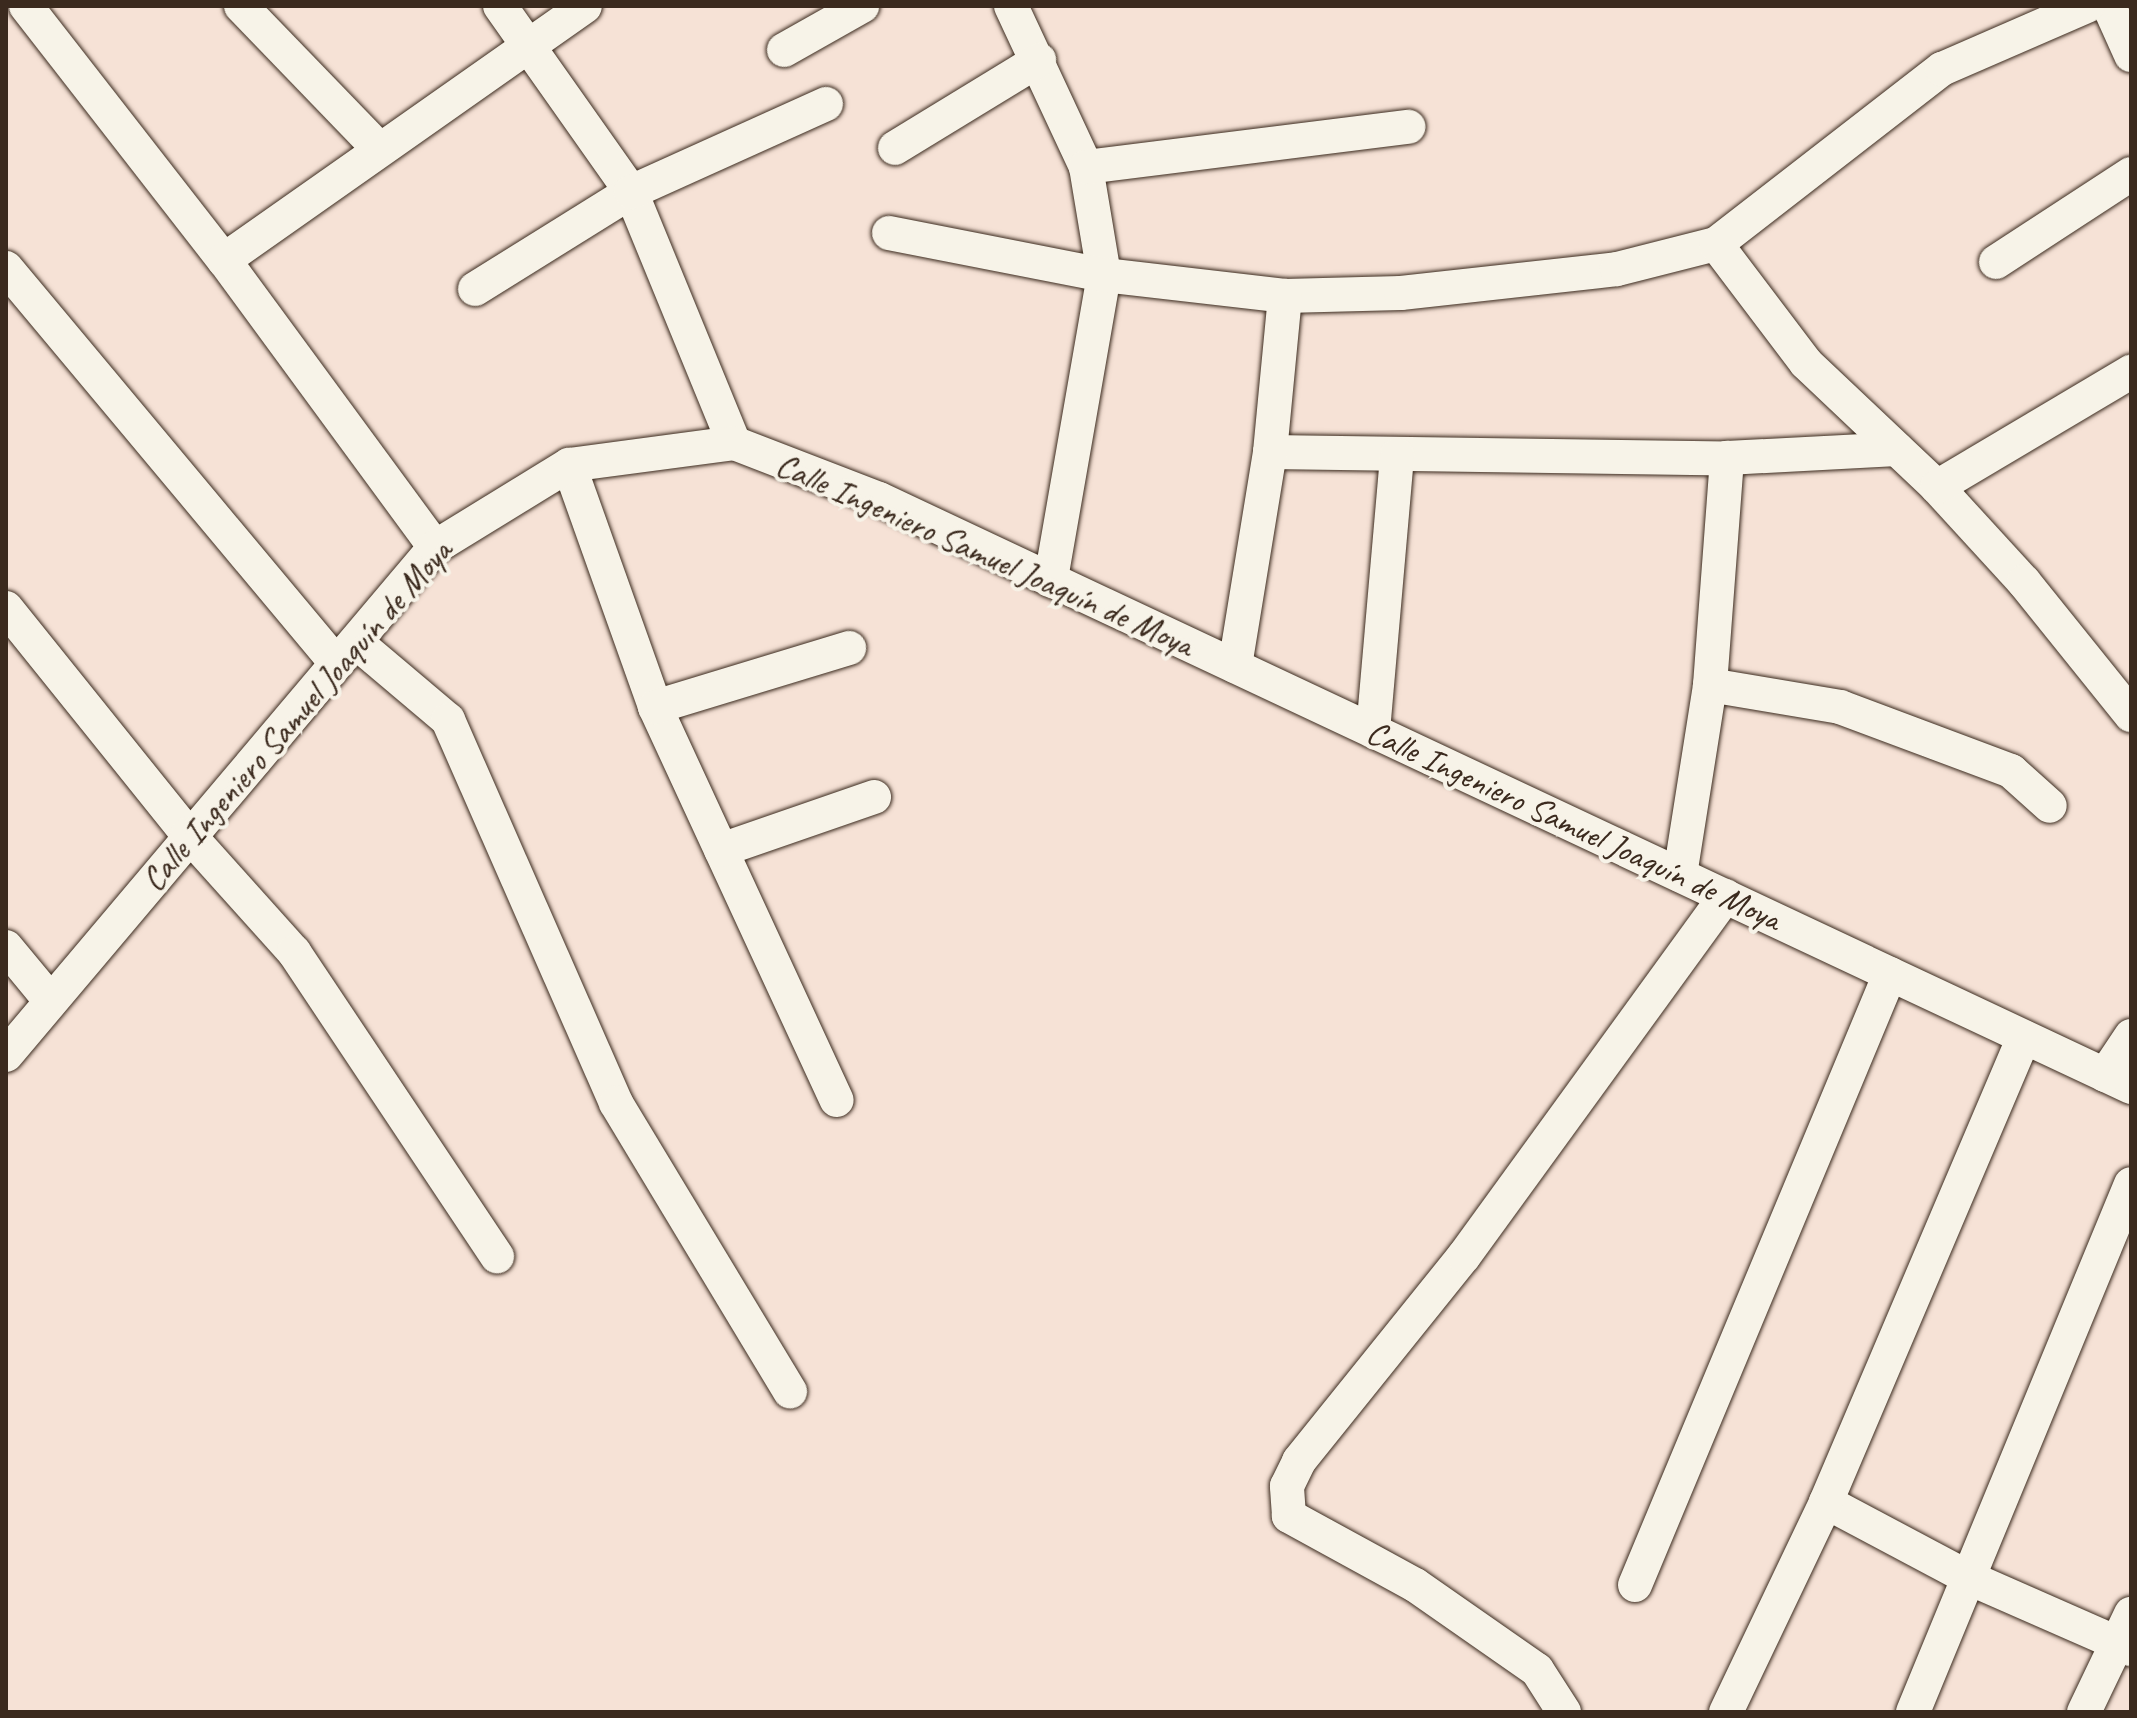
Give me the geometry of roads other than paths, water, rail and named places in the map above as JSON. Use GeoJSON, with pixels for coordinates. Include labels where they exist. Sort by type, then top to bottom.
{"type":"FeatureCollection","features":[{"type":"Feature","properties":{"kind":"street"},"geometry":{"type":"LineString","coordinates":[[6,14],[14,6]]}},
{"type":"Feature","properties":{"kind":"street"},"geometry":{"type":"LineString","coordinates":[[26,6],[224,260],[435,547]]}},
{"type":"Feature","properties":{"kind":"street"},"geometry":{"type":"LineString","coordinates":[[241,6],[379,149]]}},
{"type":"Feature","properties":{"kind":"street"},"geometry":{"type":"LineString","coordinates":[[500,6],[529,42],[631,192],[734,443]]}},
{"type":"Feature","properties":{"kind":"street"},"geometry":{"type":"LineString","coordinates":[[224,260],[529,42],[585,6]]}},
{"type":"Feature","properties":{"kind":"street"},"geometry":{"type":"LineString","coordinates":[[784,50],[862,6]]}},
{"type":"Feature","properties":{"kind":"street"},"geometry":{"type":"LineString","coordinates":[[1011,6],[1039,60],[1086,167],[1104,275],[1051,580]]}},
{"type":"Feature","properties":{"kind":"street"},"geometry":{"type":"LineString","coordinates":[[889,233],[1104,275],[1285,296],[1401,293],[1617,269],[1716,244],[1942,69],[2087,6]]}},
{"type":"Feature","properties":{"kind":"street"},"geometry":{"type":"LineString","coordinates":[[2109,6],[2131,55]]}},
{"type":"Feature","properties":{"kind":"street"},"geometry":{"type":"LineString","coordinates":[[895,148],[1039,60]]}},
{"type":"Feature","properties":{"kind":"street"},"geometry":{"type":"LineString","coordinates":[[475,289],[631,192],[826,104]]}},
{"type":"Feature","properties":{"kind":"street"},"geometry":{"type":"LineString","coordinates":[[1086,167],[1409,127]]}},
{"type":"Feature","properties":{"kind":"street"},"geometry":{"type":"LineString","coordinates":[[1996,262],[2131,174]]}},
{"type":"Feature","properties":{"kind":"street"},"geometry":{"type":"LineString","coordinates":[[1716,244],[1806,363],[1937,487],[2024,582],[2131,715]]}},
{"type":"Feature","properties":{"kind":"street"},"geometry":{"type":"LineString","coordinates":[[6,268],[346,653],[448,720],[616,1103],[790,1392]]}},
{"type":"Feature","properties":{"kind":"street"},"geometry":{"type":"LineString","coordinates":[[1235,666],[1270,452],[1285,296]]}},
{"type":"Feature","properties":{"kind":"street"},"geometry":{"type":"LineString","coordinates":[[1937,487],[2131,372]]}},
{"type":"Feature","properties":{"kind":"street","name":"Calle Ingeniero Samuel Joaquín de Moya"},"geometry":{"type":"LineString","coordinates":[[6,1055],[49,999],[188,834],[435,547],[569,465],[734,443],[879,499],[2118,1081]]}},
{"type":"Feature","properties":{"kind":"street"},"geometry":{"type":"LineString","coordinates":[[1270,452],[1727,458],[1897,449]]}},
{"type":"Feature","properties":{"kind":"street"},"geometry":{"type":"LineString","coordinates":[[1373,731],[1397,455]]}},
{"type":"Feature","properties":{"kind":"street"},"geometry":{"type":"LineString","coordinates":[[1680,875],[1710,685],[1727,458]]}},
{"type":"Feature","properties":{"kind":"street"},"geometry":{"type":"LineString","coordinates":[[569,465],[655,707],[837,1100]]}},
{"type":"Feature","properties":{"kind":"street"},"geometry":{"type":"LineString","coordinates":[[6,608],[188,834],[294,952],[497,1256]]}},
{"type":"Feature","properties":{"kind":"street"},"geometry":{"type":"LineString","coordinates":[[655,707],[849,648]]}},
{"type":"Feature","properties":{"kind":"street"},"geometry":{"type":"LineString","coordinates":[[1710,685],[1840,707],[2011,771],[2050,806]]}},
{"type":"Feature","properties":{"kind":"street"},"geometry":{"type":"LineString","coordinates":[[721,850],[874,797]]}},
{"type":"Feature","properties":{"kind":"street"},"geometry":{"type":"LineString","coordinates":[[1564,1712],[1537,1670],[1415,1585],[1289,1516],[1287,1486],[1299,1461],[1464,1256],[1726,896]]}},
{"type":"Feature","properties":{"kind":"street"},"geometry":{"type":"LineString","coordinates":[[6,947],[49,999]]}},
{"type":"Feature","properties":{"kind":"street"},"geometry":{"type":"LineString","coordinates":[[1635,1585],[1890,974]]}},
{"type":"Feature","properties":{"kind":"street"},"geometry":{"type":"LineString","coordinates":[[2118,1081],[2131,1036]]}},
{"type":"Feature","properties":{"kind":"street"},"geometry":{"type":"LineString","coordinates":[[1726,1712],[1826,1502],[2024,1037]]}},
{"type":"Feature","properties":{"kind":"street"},"geometry":{"type":"LineString","coordinates":[[1913,1712],[2131,1184]]}},
{"type":"Feature","properties":{"kind":"street"},"geometry":{"type":"LineString","coordinates":[[1826,1502],[1969,1578],[2126,1635],[2084,1712]]}}]}
